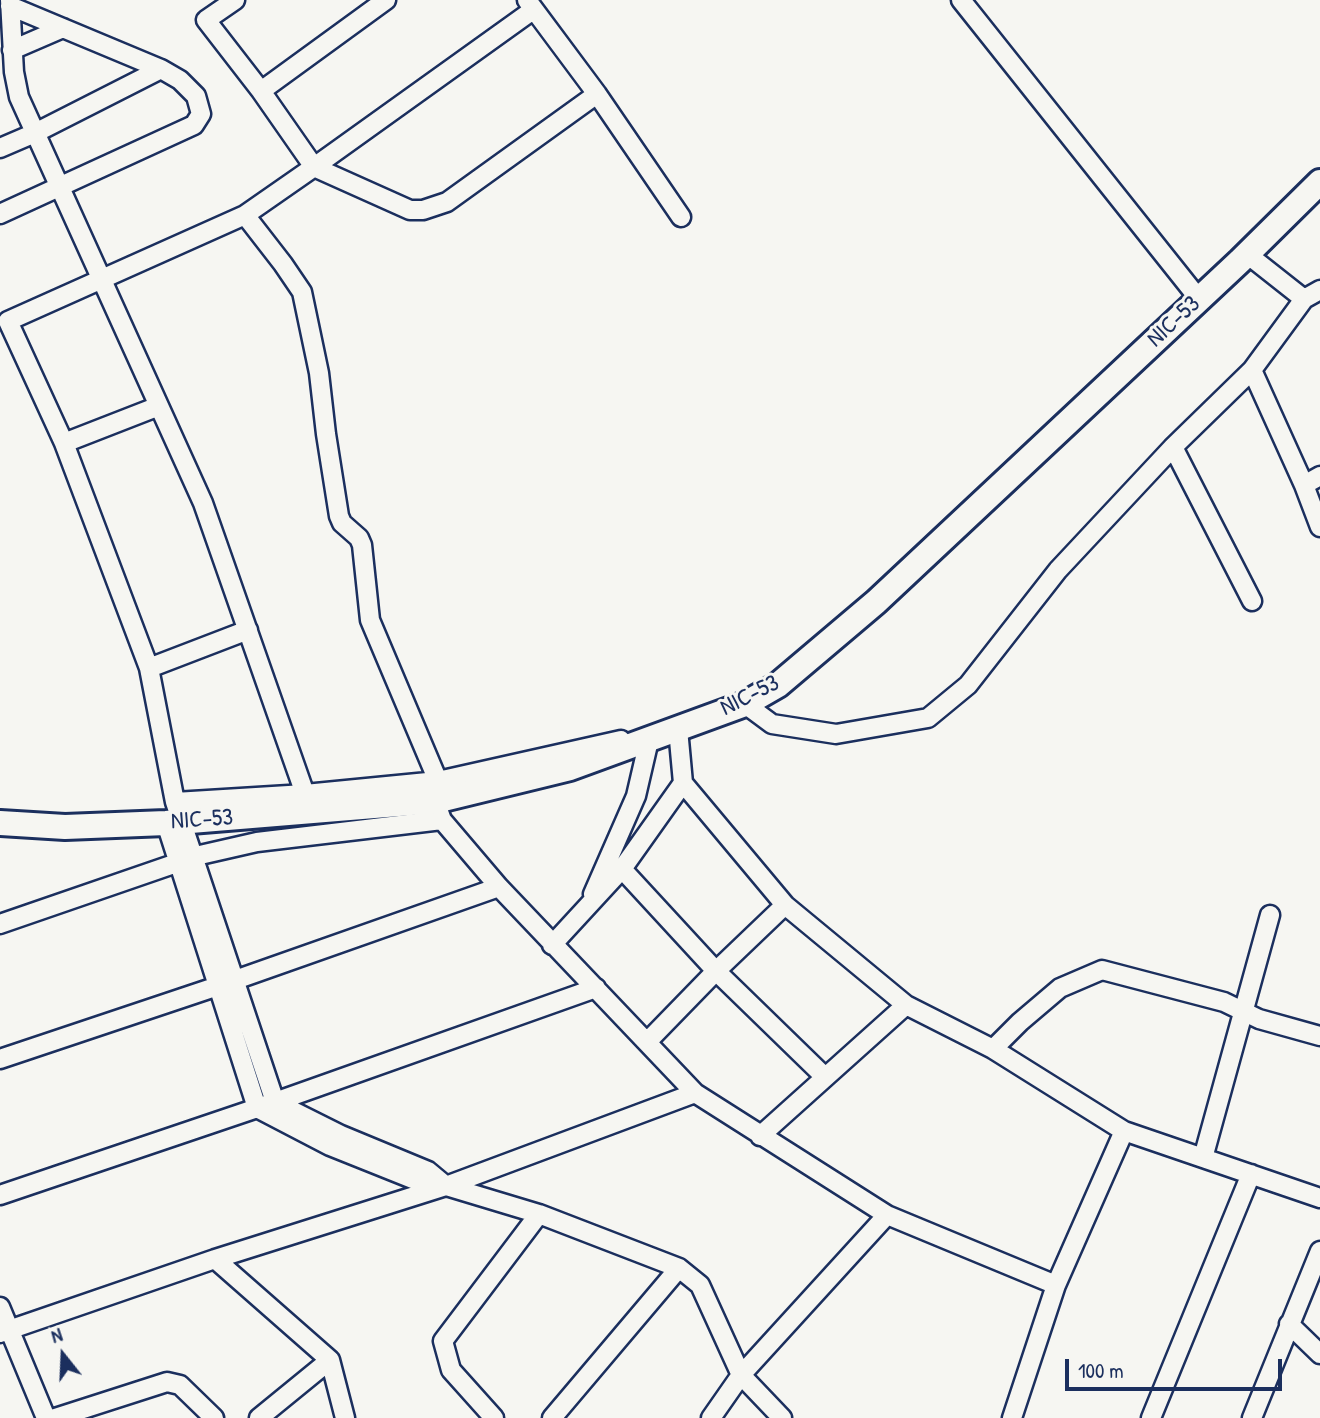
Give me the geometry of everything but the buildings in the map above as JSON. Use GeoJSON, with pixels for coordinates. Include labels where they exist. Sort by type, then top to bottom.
{"type":"FeatureCollection","features":[{"type":"Feature","properties":{"kind":"main road","name":"NIC-53"},"geometry":{"type":"LineString","coordinates":[[0,823],[65,827],[174,816],[438,801],[570,768],[745,704],[778,685],[876,601],[1247,254],[1320,182]]}},
{"type":"Feature","properties":{"kind":"street"},"geometry":{"type":"LineString","coordinates":[[235,0],[206,20],[261,91],[314,167],[410,210],[423,210],[447,202],[597,94]]}},
{"type":"Feature","properties":{"kind":"street"},"geometry":{"type":"LineString","coordinates":[[261,91],[386,0]]}},
{"type":"Feature","properties":{"kind":"street"},"geometry":{"type":"LineString","coordinates":[[961,0],[1199,299]]}},
{"type":"Feature","properties":{"kind":"street"},"geometry":{"type":"LineString","coordinates":[[0,214],[60,186],[194,125],[201,114],[197,96],[180,80],[161,69],[10,3],[14,72],[19,97],[60,186],[203,503],[305,794]]}},
{"type":"Feature","properties":{"kind":"street"},"geometry":{"type":"LineString","coordinates":[[681,218],[597,94],[530,5],[314,167],[245,215],[102,279],[4,313],[64,443],[149,667],[174,816],[218,986],[257,1108],[336,1141],[428,1171],[446,1186],[540,1214],[678,1268],[700,1285],[741,1375],[782,1418]]}},
{"type":"Feature","properties":{"kind":"street"},"geometry":{"type":"LineString","coordinates":[[12,50],[63,28]]}},
{"type":"Feature","properties":{"kind":"street"},"geometry":{"type":"LineString","coordinates":[[0,148],[161,69]]}},
{"type":"Feature","properties":{"kind":"street"},"geometry":{"type":"LineString","coordinates":[[245,215],[302,292],[319,373],[339,516],[362,545],[370,620],[438,801],[499,887],[695,1093],[887,1215],[1056,1285]]}},
{"type":"Feature","properties":{"kind":"street"},"geometry":{"type":"LineString","coordinates":[[745,704],[772,724],[836,734],[928,719],[968,685],[1058,570],[1173,447],[1252,370],[1312,294],[1247,254]]}},
{"type":"Feature","properties":{"kind":"street"},"geometry":{"type":"LineString","coordinates":[[1252,370],[1320,527]]}},
{"type":"Feature","properties":{"kind":"street"},"geometry":{"type":"LineString","coordinates":[[64,443],[159,406]]}},
{"type":"Feature","properties":{"kind":"street"},"geometry":{"type":"LineString","coordinates":[[1173,447],[1252,601]]}},
{"type":"Feature","properties":{"kind":"street"},"geometry":{"type":"LineString","coordinates":[[1304,485],[1320,476]]}},
{"type":"Feature","properties":{"kind":"street"},"geometry":{"type":"LineString","coordinates":[[149,667],[248,630]]}},
{"type":"Feature","properties":{"kind":"street"},"geometry":{"type":"LineString","coordinates":[[0,924],[185,859],[438,801],[576,749],[678,729],[683,783],[785,905],[905,1005],[993,1049],[1124,1130],[1320,1198]]}},
{"type":"Feature","properties":{"kind":"street"},"geometry":{"type":"LineString","coordinates":[[586,908],[636,796],[649,740]]}},
{"type":"Feature","properties":{"kind":"street"},"geometry":{"type":"LineString","coordinates":[[552,945],[622,869],[683,783]]}},
{"type":"Feature","properties":{"kind":"street"},"geometry":{"type":"LineString","coordinates":[[174,816],[305,794],[438,801]]}},
{"type":"Feature","properties":{"kind":"street"},"geometry":{"type":"LineString","coordinates":[[185,859],[236,979],[275,1102],[336,1141]]}},
{"type":"Feature","properties":{"kind":"street"},"geometry":{"type":"LineString","coordinates":[[622,869],[716,971],[825,1077]]}},
{"type":"Feature","properties":{"kind":"street"},"geometry":{"type":"LineString","coordinates":[[0,1059],[499,887]]}},
{"type":"Feature","properties":{"kind":"street"},"geometry":{"type":"LineString","coordinates":[[647,1042],[785,905]]}},
{"type":"Feature","properties":{"kind":"street"},"geometry":{"type":"LineString","coordinates":[[1203,1157],[1270,915]]}},
{"type":"Feature","properties":{"kind":"street"},"geometry":{"type":"LineString","coordinates":[[993,1049],[1060,988],[1102,971],[1224,1002],[1259,1019],[1320,1036]]}},
{"type":"Feature","properties":{"kind":"street"},"geometry":{"type":"LineString","coordinates":[[0,1195],[275,1102],[596,988]]}},
{"type":"Feature","properties":{"kind":"street"},"geometry":{"type":"LineString","coordinates":[[760,1136],[905,1005]]}},
{"type":"Feature","properties":{"kind":"street"},"geometry":{"type":"LineString","coordinates":[[5,1331],[215,1259],[446,1186],[695,1093]]}},
{"type":"Feature","properties":{"kind":"street"},"geometry":{"type":"LineString","coordinates":[[1012,1418],[1056,1285],[1124,1130]]}},
{"type":"Feature","properties":{"kind":"street"},"geometry":{"type":"LineString","coordinates":[[1151,1418],[1251,1174]]}},
{"type":"Feature","properties":{"kind":"street"},"geometry":{"type":"LineString","coordinates":[[494,1418],[452,1370],[443,1341],[540,1214]]}},
{"type":"Feature","properties":{"kind":"street"},"geometry":{"type":"LineString","coordinates":[[711,1418],[741,1375],[887,1215]]}},
{"type":"Feature","properties":{"kind":"street"},"geometry":{"type":"LineString","coordinates":[[1252,1418],[1320,1251]]}},
{"type":"Feature","properties":{"kind":"street"},"geometry":{"type":"LineString","coordinates":[[215,1259],[330,1360],[345,1418]]}},
{"type":"Feature","properties":{"kind":"street"},"geometry":{"type":"LineString","coordinates":[[552,1418],[678,1268]]}},
{"type":"Feature","properties":{"kind":"street"},"geometry":{"type":"LineString","coordinates":[[0,1307],[5,1331],[46,1418]]}},
{"type":"Feature","properties":{"kind":"street"},"geometry":{"type":"LineString","coordinates":[[1289,1324],[1320,1353]]}},
{"type":"Feature","properties":{"kind":"street"},"geometry":{"type":"LineString","coordinates":[[259,1418],[330,1360]]}},
{"type":"Feature","properties":{"kind":"street"},"geometry":{"type":"LineString","coordinates":[[55,1418],[167,1382],[180,1385],[215,1418]]}}]}
